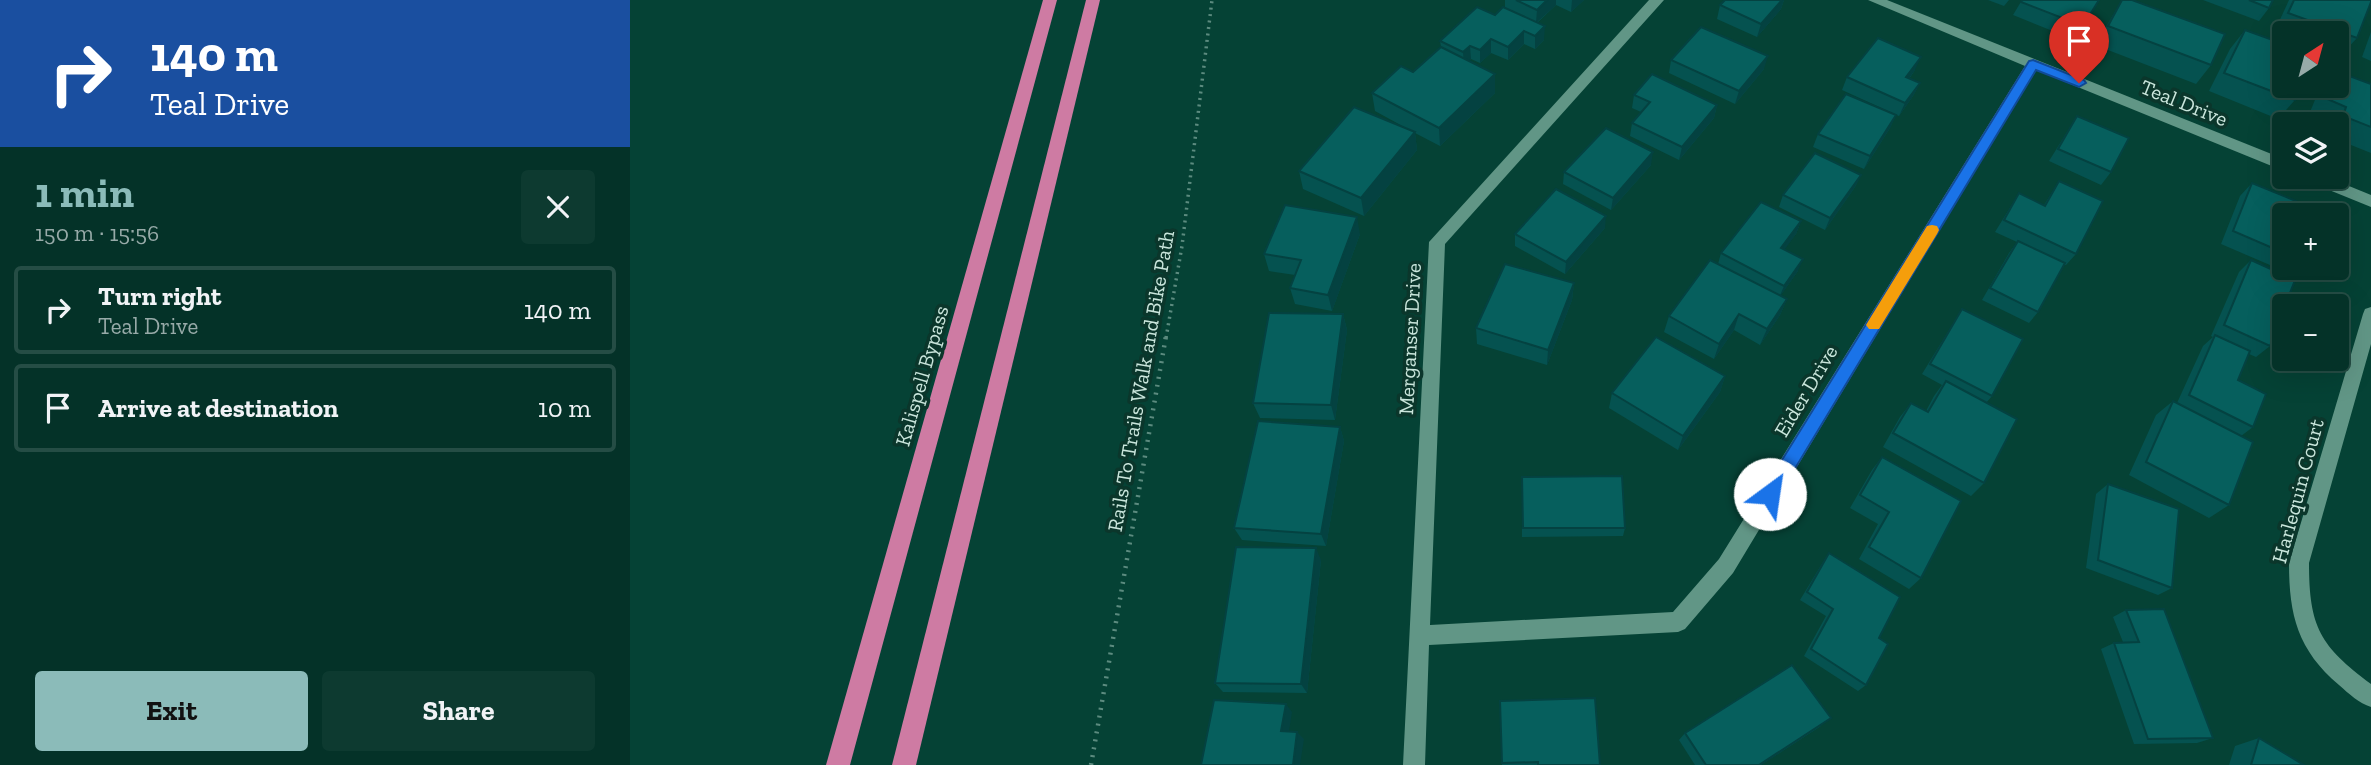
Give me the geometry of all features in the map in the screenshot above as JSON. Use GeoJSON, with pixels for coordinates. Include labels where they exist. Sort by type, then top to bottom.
{"type":"FeatureCollection","features":[{"type":"Feature","properties":{"kind":"highway","name":"Kalispell Bypass"},"geometry":{"type":"LineString","coordinates":[[838,765],[1050,0]]}},
{"type":"Feature","properties":{"kind":"highway"},"geometry":{"type":"LineString","coordinates":[[904,765],[1093,0]]}},
{"type":"Feature","properties":{"kind":"street","name":"Merganser Drive"},"geometry":{"type":"LineString","coordinates":[[1414,765],[1437,242],[1657,0]]}},
{"type":"Feature","properties":{"kind":"street","name":"Teal Drive"},"geometry":{"type":"LineString","coordinates":[[1875,0],[2272,161]]}},
{"type":"Feature","properties":{"kind":"street","name":"Eider Drive"},"geometry":{"type":"LineString","coordinates":[[1419,636],[1678,622],[1726,566],[2033,64]]}},
{"type":"Feature","properties":{"kind":"street"},"geometry":{"type":"LineString","coordinates":[[2342,189],[2371,201]]}},
{"type":"Feature","properties":{"kind":"street","name":"Harlequin Court"},"geometry":{"type":"LineString","coordinates":[[2371,314],[2299,563],[2298,598],[2301,618],[2311,639],[2326,660],[2371,696]]}},
{"type":"Feature","properties":{"kind":"path","name":"Rails To Trails Walk and Bike Path"},"geometry":{"type":"LineString","coordinates":[[1091,765],[1182,246],[1212,0]]}},
{"type":"Feature","properties":{"kind":"building"},"geometry":{"type":"Polygon","coordinates":[[[1516,0],[1547,0],[1537,10],[1516,0]]]}},
{"type":"Feature","properties":{"kind":"building"},"geometry":{"type":"Polygon","coordinates":[[[1725,0],[1782,0],[1761,24],[1720,5],[1725,0]]]}},
{"type":"Feature","properties":{"kind":"building"},"geometry":{"type":"Polygon","coordinates":[[[2099,0],[2083,26],[2021,2],[2099,0]]]}},
{"type":"Feature","properties":{"kind":"building"},"geometry":{"type":"Polygon","coordinates":[[[2122,0],[2132,0],[2225,34],[2211,65],[2108,26],[2122,0]]]}},
{"type":"Feature","properties":{"kind":"building"},"geometry":{"type":"Polygon","coordinates":[[[2249,0],[2273,0],[2269,8],[2249,0]]]}},
{"type":"Feature","properties":{"kind":"building"},"geometry":{"type":"Polygon","coordinates":[[[2294,0],[2371,0],[2357,38],[2349,35],[2349,21],[2310,21],[2288,13],[2294,0]]]}},
{"type":"Feature","properties":{"kind":"building"},"geometry":{"type":"Polygon","coordinates":[[[1477,7],[1495,15],[1503,7],[1545,26],[1535,36],[1524,31],[1508,47],[1491,39],[1480,50],[1470,46],[1463,52],[1440,41],[1477,7]]]}},
{"type":"Feature","properties":{"kind":"building"},"geometry":{"type":"Polygon","coordinates":[[[1701,27],[1768,56],[1739,91],[1671,60],[1701,27]]]}},
{"type":"Feature","properties":{"kind":"building"},"geometry":{"type":"Polygon","coordinates":[[[2245,30],[2272,40],[2272,91],[2224,73],[2245,30]]]}},
{"type":"Feature","properties":{"kind":"building"},"geometry":{"type":"Polygon","coordinates":[[[1878,38],[1921,57],[1906,77],[1920,83],[1905,103],[1847,77],[1878,38]]]}},
{"type":"Feature","properties":{"kind":"building"},"geometry":{"type":"Polygon","coordinates":[[[1441,47],[1495,74],[1439,128],[1372,93],[1401,66],[1413,72],[1441,47]]]}},
{"type":"Feature","properties":{"kind":"building"},"geometry":{"type":"Polygon","coordinates":[[[1652,74],[1717,105],[1682,147],[1632,123],[1650,102],[1634,95],[1652,74]]]}},
{"type":"Feature","properties":{"kind":"building"},"geometry":{"type":"Polygon","coordinates":[[[2349,76],[2371,84],[2371,127],[2349,118],[2349,112],[2344,112],[2346,107],[2325,98],[2349,98],[2349,76]]]}},
{"type":"Feature","properties":{"kind":"building"},"geometry":{"type":"Polygon","coordinates":[[[1846,94],[1896,115],[1870,156],[1818,134],[1846,94]]]}},
{"type":"Feature","properties":{"kind":"building"},"geometry":{"type":"Polygon","coordinates":[[[1354,107],[1415,132],[1361,198],[1299,171],[1354,107]]]}},
{"type":"Feature","properties":{"kind":"building"},"geometry":{"type":"Polygon","coordinates":[[[2077,116],[2129,138],[2111,172],[2058,149],[2077,116]]]}},
{"type":"Feature","properties":{"kind":"building"},"geometry":{"type":"Polygon","coordinates":[[[1606,128],[1653,152],[1613,198],[1564,172],[1606,128]]]}},
{"type":"Feature","properties":{"kind":"building"},"geometry":{"type":"Polygon","coordinates":[[[1815,153],[1861,175],[1830,218],[1783,195],[1815,153]]]}},
{"type":"Feature","properties":{"kind":"building"},"geometry":{"type":"Polygon","coordinates":[[[2059,181],[2103,201],[2076,254],[2004,220],[2019,193],[2045,206],[2059,181]]]}},
{"type":"Feature","properties":{"kind":"building"},"geometry":{"type":"Polygon","coordinates":[[[2252,183],[2296,201],[2272,203],[2272,248],[2233,231],[2252,183]]]}},
{"type":"Feature","properties":{"kind":"building"},"geometry":{"type":"Polygon","coordinates":[[[1556,189],[1606,216],[1566,262],[1515,234],[1556,189]]]}},
{"type":"Feature","properties":{"kind":"building"},"geometry":{"type":"Polygon","coordinates":[[[1761,202],[1801,221],[1781,248],[1803,259],[1784,286],[1721,253],[1761,202]]]}},
{"type":"Feature","properties":{"kind":"building"},"geometry":{"type":"Polygon","coordinates":[[[1285,205],[1357,217],[1328,295],[1290,288],[1301,260],[1264,254],[1285,205]]]}},
{"type":"Feature","properties":{"kind":"building"},"geometry":{"type":"Polygon","coordinates":[[[2018,241],[2065,263],[2038,312],[1990,288],[2018,241]]]}},
{"type":"Feature","properties":{"kind":"building"},"geometry":{"type":"Polygon","coordinates":[[[1710,260],[1787,299],[1767,329],[1739,314],[1719,344],[1669,316],[1710,260]]]}},
{"type":"Feature","properties":{"kind":"building"},"geometry":{"type":"Polygon","coordinates":[[[2251,260],[2272,270],[2272,280],[2295,280],[2290,294],[2272,294],[2270,346],[2224,325],[2251,260]]]}},
{"type":"Feature","properties":{"kind":"building"},"geometry":{"type":"Polygon","coordinates":[[[1505,264],[1574,283],[1548,350],[1476,328],[1505,264]]]}},
{"type":"Feature","properties":{"kind":"building"},"geometry":{"type":"Polygon","coordinates":[[[1962,309],[2023,339],[1992,396],[1930,364],[1962,309]]]}},
{"type":"Feature","properties":{"kind":"building"},"geometry":{"type":"Polygon","coordinates":[[[1269,313],[1343,314],[1331,405],[1253,403],[1269,313]]]}},
{"type":"Feature","properties":{"kind":"building"},"geometry":{"type":"Polygon","coordinates":[[[2215,335],[2250,351],[2238,380],[2266,394],[2253,427],[2189,395],[2215,335]]]}},
{"type":"Feature","properties":{"kind":"building"},"geometry":{"type":"Polygon","coordinates":[[[1656,337],[1725,376],[1683,436],[1612,393],[1656,337]]]}},
{"type":"Feature","properties":{"kind":"building"},"geometry":{"type":"Polygon","coordinates":[[[1946,381],[2017,419],[1984,483],[1893,433],[1911,403],[1928,412],[1946,381]]]}},
{"type":"Feature","properties":{"kind":"building"},"geometry":{"type":"Polygon","coordinates":[[[2173,401],[2253,442],[2229,505],[2146,462],[2173,401]]]}},
{"type":"Feature","properties":{"kind":"building"},"geometry":{"type":"Polygon","coordinates":[[[1258,421],[1340,427],[1321,534],[1234,528],[1258,421]]]}},
{"type":"Feature","properties":{"kind":"building"},"geometry":{"type":"Polygon","coordinates":[[[1882,457],[1961,501],[1921,578],[1869,547],[1889,512],[1860,495],[1882,457]]]}},
{"type":"Feature","properties":{"kind":"building"},"geometry":{"type":"Polygon","coordinates":[[[1622,476],[1625,528],[1523,528],[1522,477],[1622,476]]]}},
{"type":"Feature","properties":{"kind":"building"},"geometry":{"type":"Polygon","coordinates":[[[2108,484],[2179,509],[2172,588],[2098,560],[2108,484]]]}},
{"type":"Feature","properties":{"kind":"building"},"geometry":{"type":"Polygon","coordinates":[[[1236,547],[1316,548],[1301,684],[1215,683],[1236,547]]]}},
{"type":"Feature","properties":{"kind":"building"},"geometry":{"type":"Polygon","coordinates":[[[1829,553],[1900,597],[1879,638],[1888,644],[1866,685],[1811,649],[1833,609],[1807,592],[1829,553]]]}},
{"type":"Feature","properties":{"kind":"building"},"geometry":{"type":"Polygon","coordinates":[[[2164,609],[2213,738],[2148,739],[2114,643],[2139,642],[2126,610],[2164,609]]]}},
{"type":"Feature","properties":{"kind":"building"},"geometry":{"type":"Polygon","coordinates":[[[1792,665],[1831,718],[1759,765],[1706,765],[1685,733],[1792,665]]]}},
{"type":"Feature","properties":{"kind":"building"},"geometry":{"type":"Polygon","coordinates":[[[1595,698],[1600,765],[1502,763],[1500,701],[1595,698]]]}},
{"type":"Feature","properties":{"kind":"building"},"geometry":{"type":"Polygon","coordinates":[[[1214,700],[1286,704],[1281,731],[1297,732],[1293,765],[1201,765],[1214,700]]]}},
{"type":"Feature","properties":{"kind":"building"},"geometry":{"type":"Polygon","coordinates":[[[2259,738],[2304,765],[2251,765],[2259,738]]]}},
{"type":"Feature","properties":{"kind":"slow traffic"},"geometry":{"type":"LineString","coordinates":[[1874,325],[1932,230]]}},
{"type":"Feature","properties":{"kind":"route"},"geometry":{"type":"LineString","coordinates":[[1770,494],[2033,64],[2079,83]]}}]}
